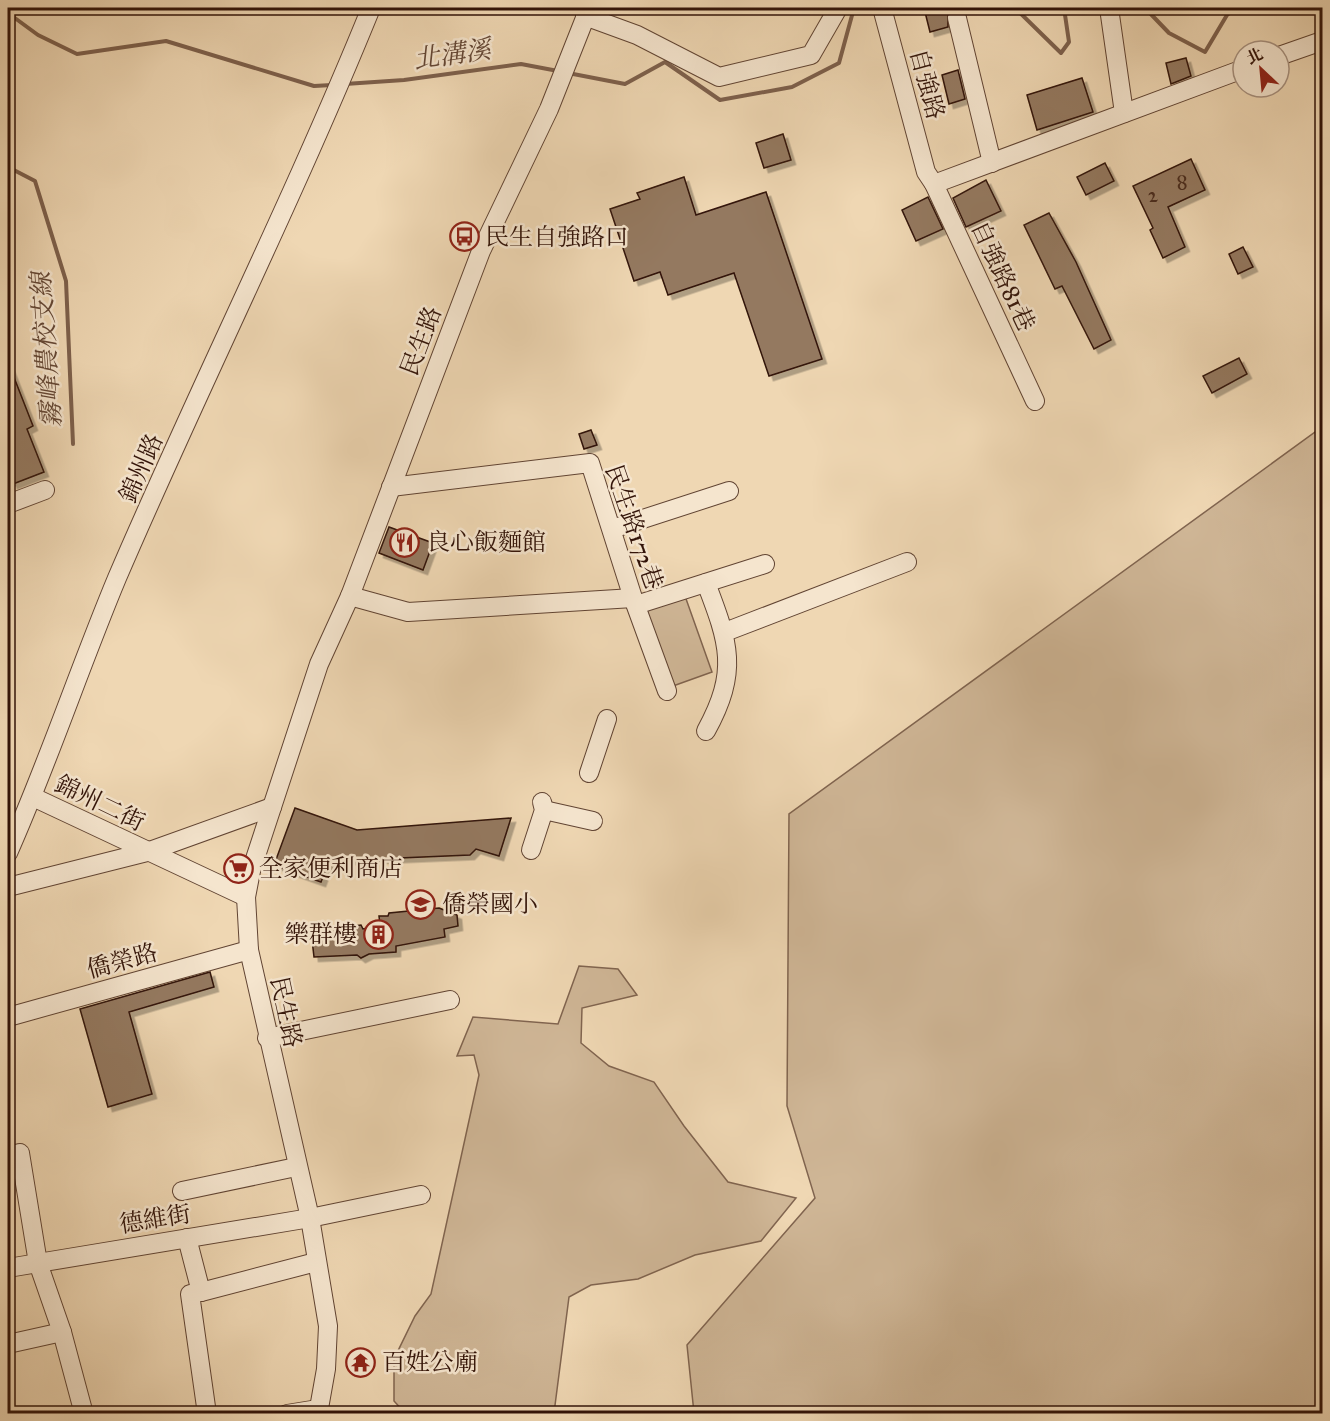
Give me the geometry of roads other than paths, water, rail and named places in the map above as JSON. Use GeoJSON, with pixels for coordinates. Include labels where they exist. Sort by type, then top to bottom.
{"type":"FeatureCollection","features":[{"type":"Feature","properties":{"kind":"street","name":"錦州路"},"geometry":{"type":"LineString","coordinates":[[8,853],[33,797],[118,578],[330,107],[371,8]]}},
{"type":"Feature","properties":{"kind":"street"},"geometry":{"type":"LineString","coordinates":[[585,16],[637,35],[719,77],[811,55],[838,8]]}},
{"type":"Feature","properties":{"kind":"street","name":"自強路"},"geometry":{"type":"LineString","coordinates":[[882,8],[930,178]]}},
{"type":"Feature","properties":{"kind":"street"},"geometry":{"type":"LineString","coordinates":[[1109,8],[1124,112]]}},
{"type":"Feature","properties":{"kind":"street","name":"民生路"},"geometry":{"type":"LineString","coordinates":[[318,1411],[326,1369],[328,1326],[310,1218],[296,1167],[249,950],[246,897],[251,871],[320,664],[350,596],[481,251],[549,109],[585,16]]}},
{"type":"Feature","properties":{"kind":"street","name":"自強路"},"geometry":{"type":"LineString","coordinates":[[957,18],[992,163]]}},
{"type":"Feature","properties":{"kind":"street"},"geometry":{"type":"LineString","coordinates":[[1291,52],[1323,41]]}},
{"type":"Feature","properties":{"kind":"street"},"geometry":{"type":"LineString","coordinates":[[930,178],[992,163],[1231,73]]}},
{"type":"Feature","properties":{"kind":"street","name":"自強路81巷"},"geometry":{"type":"LineString","coordinates":[[930,178],[1035,401]]}},
{"type":"Feature","properties":{"kind":"street","name":"民生路172巷"},"geometry":{"type":"LineString","coordinates":[[391,487],[590,463],[634,602],[667,691]]}},
{"type":"Feature","properties":{"kind":"street"},"geometry":{"type":"LineString","coordinates":[[8,504],[45,490]]}},
{"type":"Feature","properties":{"kind":"street"},"geometry":{"type":"LineString","coordinates":[[612,529],[729,491]]}},
{"type":"Feature","properties":{"kind":"street"},"geometry":{"type":"LineString","coordinates":[[725,632],[907,562]]}},
{"type":"Feature","properties":{"kind":"street"},"geometry":{"type":"LineString","coordinates":[[350,596],[408,612],[634,602],[706,584],[765,564]]}},
{"type":"Feature","properties":{"kind":"street"},"geometry":{"type":"LineString","coordinates":[[706,584],[725,632],[728,672],[721,704],[706,731]]}},
{"type":"Feature","properties":{"kind":"street"},"geometry":{"type":"LineString","coordinates":[[589,773],[608,719]]}},
{"type":"Feature","properties":{"kind":"street","name":"錦州二街"},"geometry":{"type":"LineString","coordinates":[[33,797],[147,852]]}},
{"type":"Feature","properties":{"kind":"street"},"geometry":{"type":"LineString","coordinates":[[531,850],[543,806],[593,821]]}},
{"type":"Feature","properties":{"kind":"street"},"geometry":{"type":"LineString","coordinates":[[8,887],[147,852],[272,807]]}},
{"type":"Feature","properties":{"kind":"street"},"geometry":{"type":"LineString","coordinates":[[147,852],[246,897]]}},
{"type":"Feature","properties":{"kind":"street","name":"僑榮路"},"geometry":{"type":"LineString","coordinates":[[8,1017],[249,950]]}},
{"type":"Feature","properties":{"kind":"street"},"geometry":{"type":"LineString","coordinates":[[267,1038],[450,1000]]}},
{"type":"Feature","properties":{"kind":"street"},"geometry":{"type":"LineString","coordinates":[[8,1155],[20,1153],[38,1263],[62,1332],[84,1413]]}},
{"type":"Feature","properties":{"kind":"street"},"geometry":{"type":"LineString","coordinates":[[182,1191],[296,1167]]}},
{"type":"Feature","properties":{"kind":"street","name":"德維街"},"geometry":{"type":"LineString","coordinates":[[8,1268],[310,1218],[421,1195]]}},
{"type":"Feature","properties":{"kind":"street"},"geometry":{"type":"LineString","coordinates":[[187,1238],[201,1292]]}},
{"type":"Feature","properties":{"kind":"street"},"geometry":{"type":"LineString","coordinates":[[207,1413],[190,1294],[316,1262]]}},
{"type":"Feature","properties":{"kind":"street"},"geometry":{"type":"LineString","coordinates":[[8,1344],[62,1332]]}},
{"type":"Feature","properties":{"kind":"street"},"geometry":{"type":"LineString","coordinates":[[287,1413],[318,1411]]}},
{"type":"Feature","properties":{"kind":"waterway","name":"北溝溪"},"geometry":{"type":"LineString","coordinates":[[568,73],[625,84],[665,62],[720,100],[792,87],[839,63],[854,8]]}},
{"type":"Feature","properties":{"kind":"waterway","name":"北溝溪"},"geometry":{"type":"LineString","coordinates":[[1015,8],[1061,53],[1069,42],[1064,8]]}},
{"type":"Feature","properties":{"kind":"waterway","name":"北溝溪"},"geometry":{"type":"LineString","coordinates":[[1145,8],[1169,33],[1205,52],[1227,15],[1235,8]]}},
{"type":"Feature","properties":{"kind":"waterway","name":"北溝溪"},"geometry":{"type":"LineString","coordinates":[[8,13],[38,35],[77,54],[166,41],[314,86],[332,85]]}},
{"type":"Feature","properties":{"kind":"waterway","name":"北溝溪"},"geometry":{"type":"LineString","coordinates":[[345,84],[404,80],[521,64],[558,71]]}},
{"type":"Feature","properties":{"kind":"waterway","name":"霧峰農校支線"},"geometry":{"type":"LineString","coordinates":[[8,167],[35,181],[66,281],[73,444]]}},
{"type":"Feature","properties":{"kind":"place","name":"民生自強路口"},"geometry":{"type":"Point","coordinates":[464,237]}},
{"type":"Feature","properties":{"kind":"place","name":"良心飯麵館"},"geometry":{"type":"Point","coordinates":[405,542]}},
{"type":"Feature","properties":{"kind":"place","name":"全家便利商店"},"geometry":{"type":"Point","coordinates":[238,868]}},
{"type":"Feature","properties":{"kind":"place","name":"僑榮國小"},"geometry":{"type":"Point","coordinates":[421,904]}},
{"type":"Feature","properties":{"kind":"place","name":"樂群樓"},"geometry":{"type":"Point","coordinates":[378,934]}},
{"type":"Feature","properties":{"kind":"place","name":"百姓公廟"},"geometry":{"type":"Point","coordinates":[361,1362]}}]}
